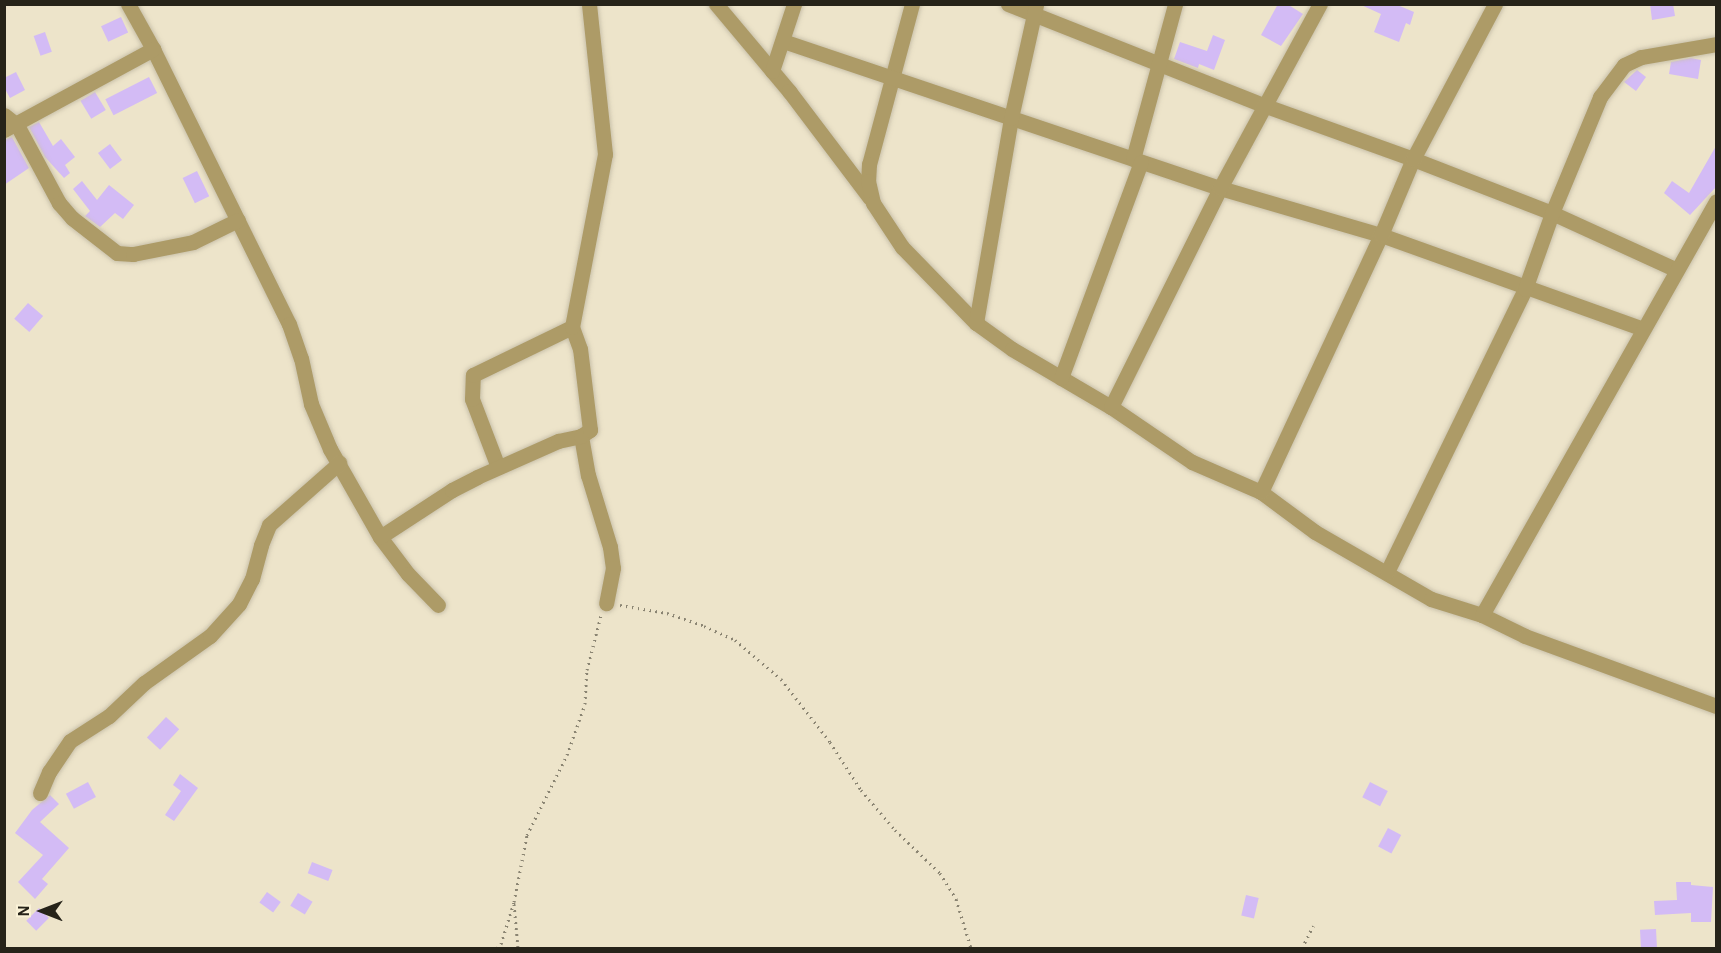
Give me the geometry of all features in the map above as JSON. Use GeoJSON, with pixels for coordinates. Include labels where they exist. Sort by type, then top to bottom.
{"type":"FeatureCollection","features":[{"type":"Feature","properties":{"kind":"street"},"geometry":{"type":"LineString","coordinates":[[128,4],[153,49],[289,324],[301,358],[311,404],[330,449],[380,537],[408,574],[438,605]]}},
{"type":"Feature","properties":{"kind":"street"},"geometry":{"type":"LineString","coordinates":[[380,537],[452,490],[498,467],[558,441],[581,436],[590,430],[580,349],[572,327],[605,154],[589,4]]}},
{"type":"Feature","properties":{"kind":"street"},"geometry":{"type":"LineString","coordinates":[[716,4],[772,71],[873,203],[902,247],[976,323],[1012,350],[1111,407],[1192,462],[1261,492],[1315,532],[1431,599],[1482,615],[1525,636],[1716,706]]}},
{"type":"Feature","properties":{"kind":"street"},"geometry":{"type":"LineString","coordinates":[[772,71],[794,4]]}},
{"type":"Feature","properties":{"kind":"street"},"geometry":{"type":"LineString","coordinates":[[873,203],[868,181],[869,164],[912,4]]}},
{"type":"Feature","properties":{"kind":"street"},"geometry":{"type":"LineString","coordinates":[[1008,4],[1035,9],[1160,64],[1266,106],[1413,159],[1552,213],[1677,270]]}},
{"type":"Feature","properties":{"kind":"street"},"geometry":{"type":"LineString","coordinates":[[1061,378],[1137,160],[1175,4]]}},
{"type":"Feature","properties":{"kind":"street"},"geometry":{"type":"LineString","coordinates":[[1111,407],[1220,188],[1320,4]]}},
{"type":"Feature","properties":{"kind":"street"},"geometry":{"type":"LineString","coordinates":[[1261,492],[1381,235],[1413,159],[1495,4]]}},
{"type":"Feature","properties":{"kind":"street"},"geometry":{"type":"LineString","coordinates":[[976,323],[1011,118],[1035,9]]}},
{"type":"Feature","properties":{"kind":"street"},"geometry":{"type":"LineString","coordinates":[[783,41],[1220,188],[1381,235],[1525,289],[1643,329]]}},
{"type":"Feature","properties":{"kind":"street"},"geometry":{"type":"LineString","coordinates":[[1387,572],[1525,289],[1552,213],[1600,97],[1624,65],[1641,57],[1716,44]]}},
{"type":"Feature","properties":{"kind":"street"},"geometry":{"type":"LineString","coordinates":[[153,49],[9,123],[59,203],[72,218],[117,253],[133,254],[193,242],[238,220]]}},
{"type":"Feature","properties":{"kind":"street"},"geometry":{"type":"LineString","coordinates":[[1482,615],[1716,202]]}},
{"type":"Feature","properties":{"kind":"street"},"geometry":{"type":"LineString","coordinates":[[1700,230],[1716,232]]}},
{"type":"Feature","properties":{"kind":"street"},"geometry":{"type":"LineString","coordinates":[[498,467],[472,399],[473,375],[572,327]]}},
{"type":"Feature","properties":{"kind":"street"},"geometry":{"type":"LineString","coordinates":[[581,436],[588,475],[610,547],[613,568],[606,603]]}},
{"type":"Feature","properties":{"kind":"street"},"geometry":{"type":"LineString","coordinates":[[40,793],[49,772],[70,741],[109,716],[144,683],[210,636],[239,604],[252,579],[269,525],[339,463]]}},
{"type":"Feature","properties":{"kind":"path"},"geometry":{"type":"LineString","coordinates":[[497,948],[514,902],[527,835],[567,756],[585,704],[593,643],[606,603],[666,614],[704,626],[735,640],[781,679],[830,742],[861,790],[895,830],[940,873],[956,899],[971,948]]}},
{"type":"Feature","properties":{"kind":"path"},"geometry":{"type":"LineString","coordinates":[[514,902],[518,948]]}},
{"type":"Feature","properties":{"kind":"path"},"geometry":{"type":"LineString","coordinates":[[1302,948],[1313,926]]}},
{"type":"Feature","properties":{"kind":"building"},"geometry":{"type":"Polygon","coordinates":[[[1278,4],[1287,4],[1303,14],[1281,46],[1261,35],[1278,4]]]}},
{"type":"Feature","properties":{"kind":"building"},"geometry":{"type":"Polygon","coordinates":[[[1359,4],[1395,4],[1414,12],[1410,25],[1406,23],[1399,42],[1374,32],[1381,14],[1359,4]]]}},
{"type":"Feature","properties":{"kind":"building"},"geometry":{"type":"Polygon","coordinates":[[[1650,4],[1673,4],[1675,16],[1652,20],[1650,4]]]}},
{"type":"Feature","properties":{"kind":"building"},"geometry":{"type":"Polygon","coordinates":[[[121,17],[128,32],[108,42],[101,26],[121,17]]]}},
{"type":"Feature","properties":{"kind":"building"},"geometry":{"type":"Polygon","coordinates":[[[45,32],[52,52],[40,56],[34,36],[45,32]]]}},
{"type":"Feature","properties":{"kind":"building"},"geometry":{"type":"Polygon","coordinates":[[[1213,35],[1225,40],[1214,70],[1199,64],[1198,68],[1174,59],[1180,42],[1207,51],[1213,35]]]}},
{"type":"Feature","properties":{"kind":"building"},"geometry":{"type":"Polygon","coordinates":[[[1691,58],[1701,60],[1698,79],[1669,74],[1671,62],[1691,58]]]}},
{"type":"Feature","properties":{"kind":"building"},"geometry":{"type":"Polygon","coordinates":[[[1637,70],[1646,77],[1636,91],[1624,82],[1637,70]]]}},
{"type":"Feature","properties":{"kind":"building"},"geometry":{"type":"Polygon","coordinates":[[[16,72],[25,90],[10,98],[4,87],[4,78],[16,72]]]}},
{"type":"Feature","properties":{"kind":"building"},"geometry":{"type":"Polygon","coordinates":[[[149,77],[157,93],[114,115],[105,99],[149,77]]]}},
{"type":"Feature","properties":{"kind":"building"},"geometry":{"type":"Polygon","coordinates":[[[95,92],[106,110],[91,119],[80,101],[95,92]]]}},
{"type":"Feature","properties":{"kind":"building"},"geometry":{"type":"Polygon","coordinates":[[[39,122],[53,146],[61,139],[75,157],[65,165],[70,173],[64,178],[45,157],[29,127],[39,122]]]}},
{"type":"Feature","properties":{"kind":"building"},"geometry":{"type":"Polygon","coordinates":[[[12,137],[29,168],[4,185],[4,140],[12,137]]]}},
{"type":"Feature","properties":{"kind":"building"},"geometry":{"type":"Polygon","coordinates":[[[110,144],[122,160],[110,169],[98,153],[110,144]]]}},
{"type":"Feature","properties":{"kind":"building"},"geometry":{"type":"Polygon","coordinates":[[[1716,146],[1716,187],[1690,215],[1664,193],[1672,181],[1689,193],[1716,146]]]}},
{"type":"Feature","properties":{"kind":"building"},"geometry":{"type":"Polygon","coordinates":[[[197,171],[209,196],[195,203],[183,178],[197,171]]]}},
{"type":"Feature","properties":{"kind":"building"},"geometry":{"type":"Polygon","coordinates":[[[82,181],[97,200],[109,185],[134,205],[123,219],[115,213],[100,227],[85,216],[90,211],[73,189],[82,181]]]}},
{"type":"Feature","properties":{"kind":"building"},"geometry":{"type":"Polygon","coordinates":[[[28,303],[43,316],[29,332],[14,319],[28,303]]]}},
{"type":"Feature","properties":{"kind":"building"},"geometry":{"type":"Polygon","coordinates":[[[166,717],[179,729],[160,750],[147,737],[166,717]]]}},
{"type":"Feature","properties":{"kind":"building"},"geometry":{"type":"Polygon","coordinates":[[[180,774],[198,788],[174,821],[165,815],[181,791],[173,785],[180,774]]]}},
{"type":"Feature","properties":{"kind":"building"},"geometry":{"type":"Polygon","coordinates":[[[88,782],[96,797],[74,809],[66,794],[88,782]]]}},
{"type":"Feature","properties":{"kind":"building"},"geometry":{"type":"Polygon","coordinates":[[[1370,782],[1388,791],[1380,806],[1362,797],[1370,782]]]}},
{"type":"Feature","properties":{"kind":"building"},"geometry":{"type":"Polygon","coordinates":[[[50,795],[59,804],[40,822],[69,848],[42,879],[48,884],[35,899],[18,882],[43,855],[15,833],[32,810],[50,795]]]}},
{"type":"Feature","properties":{"kind":"building"},"geometry":{"type":"Polygon","coordinates":[[[1388,828],[1401,835],[1391,854],[1378,847],[1388,828]]]}},
{"type":"Feature","properties":{"kind":"building"},"geometry":{"type":"Polygon","coordinates":[[[312,862],[333,870],[328,881],[308,873],[312,862]]]}},
{"type":"Feature","properties":{"kind":"building"},"geometry":{"type":"Polygon","coordinates":[[[1676,882],[1691,882],[1691,885],[1713,887],[1711,922],[1691,922],[1691,913],[1655,915],[1654,901],[1677,900],[1676,882]]]}},
{"type":"Feature","properties":{"kind":"building"},"geometry":{"type":"Polygon","coordinates":[[[267,892],[281,902],[273,913],[259,903],[267,892]]]}},
{"type":"Feature","properties":{"kind":"building"},"geometry":{"type":"Polygon","coordinates":[[[298,893],[313,902],[305,915],[290,906],[298,893]]]}},
{"type":"Feature","properties":{"kind":"building"},"geometry":{"type":"Polygon","coordinates":[[[1246,895],[1259,898],[1254,918],[1241,915],[1246,895]]]}},
{"type":"Feature","properties":{"kind":"building"},"geometry":{"type":"Polygon","coordinates":[[[39,908],[49,918],[36,931],[26,921],[39,908]]]}},
{"type":"Feature","properties":{"kind":"building"},"geometry":{"type":"Polygon","coordinates":[[[1656,929],[1657,948],[1641,948],[1640,930],[1656,929]]]}}]}
